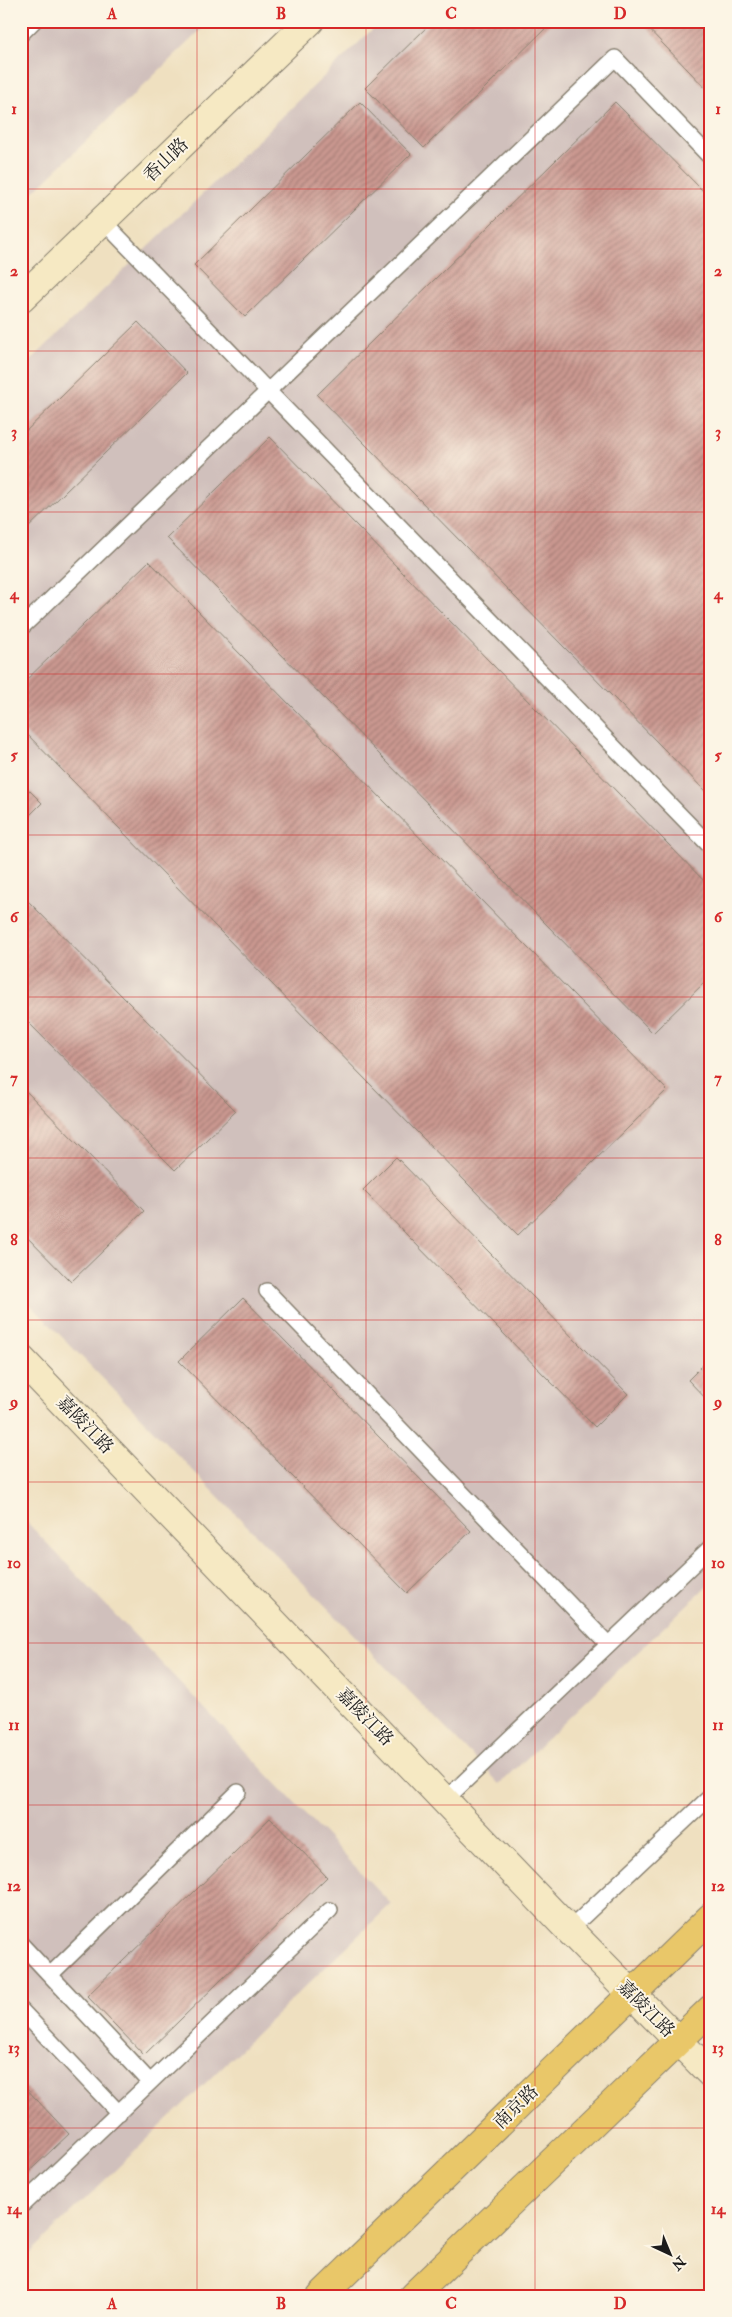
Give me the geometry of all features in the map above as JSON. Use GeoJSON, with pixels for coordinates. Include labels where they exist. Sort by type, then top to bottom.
{"type":"FeatureCollection","features":[{"type":"Feature","properties":{"kind":"main road","name":"南京路"},"geometry":{"type":"LineString","coordinates":[[320,2296],[711,1917]]}},
{"type":"Feature","properties":{"kind":"main road"},"geometry":{"type":"LineString","coordinates":[[413,2296],[711,2009]]}},
{"type":"Feature","properties":{"kind":"street","name":"香山路"},"geometry":{"type":"LineString","coordinates":[[21,299],[310,21]]}},
{"type":"Feature","properties":{"kind":"street","name":"嘉陵江路"},"geometry":{"type":"LineString","coordinates":[[21,1359],[569,1930],[711,2074]]}},
{"type":"Feature","properties":{"kind":"lane"},"geometry":{"type":"LineString","coordinates":[[21,34],[34,21]]}},
{"type":"Feature","properties":{"kind":"lane"},"geometry":{"type":"LineString","coordinates":[[21,628],[615,58],[711,158]]}},
{"type":"Feature","properties":{"kind":"lane"},"geometry":{"type":"LineString","coordinates":[[103,221],[711,847]]}},
{"type":"Feature","properties":{"kind":"lane"},"geometry":{"type":"LineString","coordinates":[[267,1291],[608,1644]]}},
{"type":"Feature","properties":{"kind":"lane"},"geometry":{"type":"LineString","coordinates":[[444,1800],[711,1547]]}},
{"type":"Feature","properties":{"kind":"lane"},"geometry":{"type":"LineString","coordinates":[[50,1975],[238,1792]]}},
{"type":"Feature","properties":{"kind":"lane"},"geometry":{"type":"LineString","coordinates":[[569,1930],[711,1796]]}},
{"type":"Feature","properties":{"kind":"lane"},"geometry":{"type":"LineString","coordinates":[[21,2206],[330,1910]]}},
{"type":"Feature","properties":{"kind":"lane"},"geometry":{"type":"LineString","coordinates":[[21,1944],[150,2082]]}},
{"type":"Feature","properties":{"kind":"lane"},"geometry":{"type":"LineString","coordinates":[[21,2010],[118,2113]]}},
{"type":"Feature","properties":{"kind":"shaded area"},"geometry":{"type":"Polygon","coordinates":[[[21,21],[210,21],[21,204],[21,21]]]}},
{"type":"Feature","properties":{"kind":"shaded area"},"geometry":{"type":"Polygon","coordinates":[[[381,21],[711,21],[711,1582],[500,1784],[21,1295],[21,370],[381,21]]]}},
{"type":"Feature","properties":{"kind":"shaded area"},"geometry":{"type":"Polygon","coordinates":[[[21,1516],[391,1904],[21,2261],[21,1516]]]}},
{"type":"Feature","properties":{"kind":"building"},"geometry":{"type":"Polygon","coordinates":[[[433,21],[553,21],[424,148],[365,88],[433,21]]]}},
{"type":"Feature","properties":{"kind":"building"},"geometry":{"type":"Polygon","coordinates":[[[641,21],[711,21],[711,94],[641,21]]]}},
{"type":"Feature","properties":{"kind":"building"},"geometry":{"type":"Polygon","coordinates":[[[360,102],[411,154],[245,317],[194,265],[360,102]]]}},
{"type":"Feature","properties":{"kind":"building"},"geometry":{"type":"Polygon","coordinates":[[[615,102],[711,199],[711,797],[317,395],[615,102]]]}},
{"type":"Feature","properties":{"kind":"building"},"geometry":{"type":"Polygon","coordinates":[[[138,322],[187,373],[21,535],[21,436],[138,322]]]}},
{"type":"Feature","properties":{"kind":"building"},"geometry":{"type":"Polygon","coordinates":[[[270,437],[711,888],[711,976],[653,1033],[167,538],[270,437]]]}},
{"type":"Feature","properties":{"kind":"building"},"geometry":{"type":"Polygon","coordinates":[[[149,561],[667,1090],[518,1235],[21,728],[21,685],[149,561]]]}},
{"type":"Feature","properties":{"kind":"building"},"geometry":{"type":"Polygon","coordinates":[[[21,782],[42,803],[21,824],[21,782]]]}},
{"type":"Feature","properties":{"kind":"building"},"geometry":{"type":"Polygon","coordinates":[[[24,897],[236,1111],[175,1170],[21,1015],[21,900],[24,897]]]}},
{"type":"Feature","properties":{"kind":"building"},"geometry":{"type":"Polygon","coordinates":[[[21,1086],[144,1211],[71,1282],[21,1231],[21,1086]]]}},
{"type":"Feature","properties":{"kind":"building"},"geometry":{"type":"Polygon","coordinates":[[[396,1157],[628,1394],[595,1427],[363,1190],[396,1157]]]}},
{"type":"Feature","properties":{"kind":"building"},"geometry":{"type":"Polygon","coordinates":[[[243,1298],[471,1531],[407,1593],[179,1361],[243,1298]]]}},
{"type":"Feature","properties":{"kind":"building"},"geometry":{"type":"Polygon","coordinates":[[[711,1357],[711,1404],[688,1380],[711,1357]]]}},
{"type":"Feature","properties":{"kind":"building"},"geometry":{"type":"Polygon","coordinates":[[[270,1818],[327,1877],[144,2055],[87,1996],[270,1818]]]}},
{"type":"Feature","properties":{"kind":"building"},"geometry":{"type":"Polygon","coordinates":[[[21,2083],[69,2134],[21,2179],[21,2083]]]}}]}
